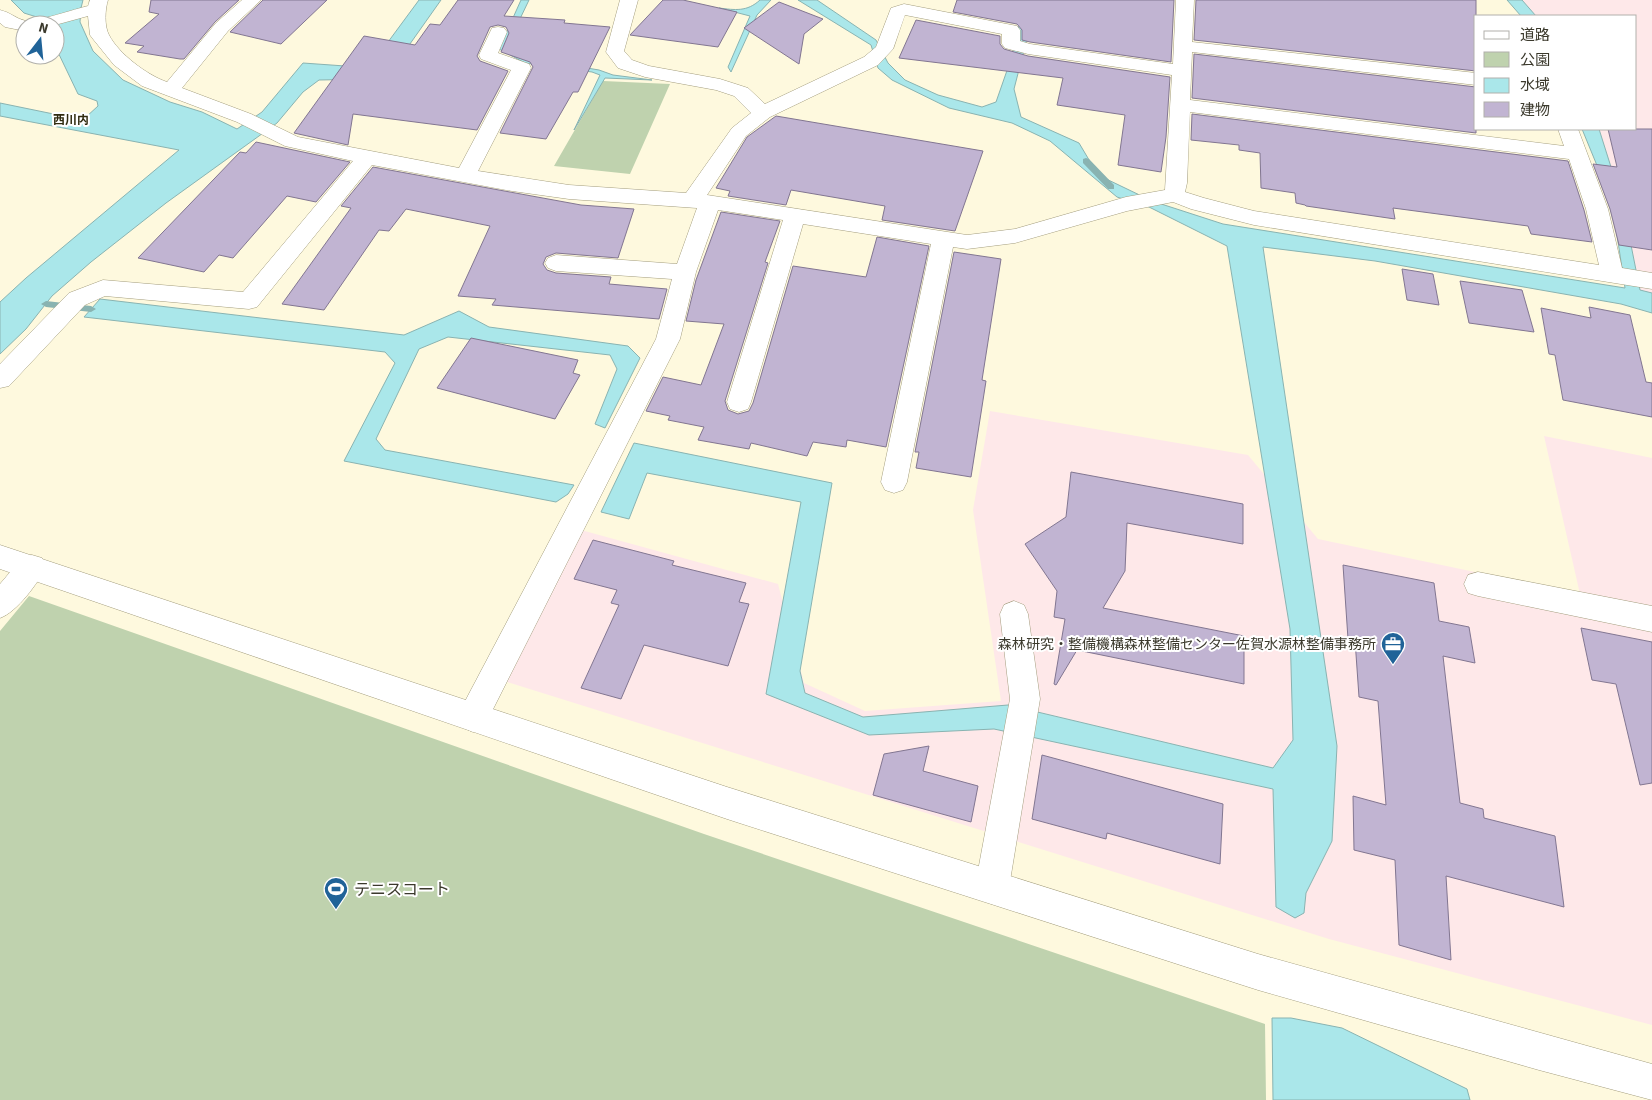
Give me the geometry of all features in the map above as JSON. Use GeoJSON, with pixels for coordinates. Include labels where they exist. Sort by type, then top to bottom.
{"type":"FeatureCollection","features":[{"type":"Feature","properties":{"kind":"street"},"geometry":{"type":"LineString","coordinates":[[170,91],[222,27],[252,0]]}},
{"type":"Feature","properties":{"kind":"street"},"geometry":{"type":"LineString","coordinates":[[629,0],[615,52],[625,64],[645,71],[720,85],[741,92],[763,113]]}},
{"type":"Feature","properties":{"kind":"street"},"geometry":{"type":"LineString","coordinates":[[1164,196],[1177,183],[1182,105],[1185,0]]}},
{"type":"Feature","properties":{"kind":"street"},"geometry":{"type":"LineString","coordinates":[[65,16],[94,7],[99,35],[121,61],[148,82],[244,118],[292,142],[465,176],[569,192],[701,201],[944,240],[967,242],[1015,236],[1126,204],[1164,196],[1254,218],[1647,280]]}},
{"type":"Feature","properties":{"kind":"street"},"geometry":{"type":"LineString","coordinates":[[473,717],[668,339],[701,201],[738,132],[763,113],[877,55],[898,12],[904,9],[945,8],[1011,30],[1019,46],[1182,71]]}},
{"type":"Feature","properties":{"kind":"street"},"geometry":{"type":"LineString","coordinates":[[0,16],[15,25]]}},
{"type":"Feature","properties":{"kind":"street"},"geometry":{"type":"LineString","coordinates":[[465,176],[522,68],[488,54],[498,32]]}},
{"type":"Feature","properties":{"kind":"street"},"geometry":{"type":"LineString","coordinates":[[1184,46],[1474,80]]}},
{"type":"Feature","properties":{"kind":"street"},"geometry":{"type":"LineString","coordinates":[[1182,105],[1577,154]]}},
{"type":"Feature","properties":{"kind":"street"},"geometry":{"type":"LineString","coordinates":[[1568,130],[1597,209],[1612,274]]}},
{"type":"Feature","properties":{"kind":"street"},"geometry":{"type":"LineString","coordinates":[[0,379],[70,306],[103,288],[249,301],[367,158]]}},
{"type":"Feature","properties":{"kind":"street"},"geometry":{"type":"LineString","coordinates":[[739,402],[795,216]]}},
{"type":"Feature","properties":{"kind":"street"},"geometry":{"type":"LineString","coordinates":[[894,482],[944,240]]}},
{"type":"Feature","properties":{"kind":"street"},"geometry":{"type":"LineString","coordinates":[[556,263],[685,272]]}},
{"type":"Feature","properties":{"kind":"street"},"geometry":{"type":"LineString","coordinates":[[0,557],[727,803],[1258,972],[1652,1082]]}},
{"type":"Feature","properties":{"kind":"street"},"geometry":{"type":"LineString","coordinates":[[0,605],[32,567]]}},
{"type":"Feature","properties":{"kind":"street"},"geometry":{"type":"LineString","coordinates":[[1478,584],[1652,618]]}},
{"type":"Feature","properties":{"kind":"street"},"geometry":{"type":"LineString","coordinates":[[992,887],[1025,699],[1014,614]]}},
{"type":"Feature","properties":{"kind":"shaded area"},"geometry":{"type":"Polygon","coordinates":[[[1514,0],[1652,0],[1652,303],[1632,297],[1617,203],[1588,130],[1637,130],[1637,15],[1527,15],[1514,0]]]}},
{"type":"Feature","properties":{"kind":"shaded area"},"geometry":{"type":"Polygon","coordinates":[[[990,411],[1248,455],[1318,539],[1580,594],[1544,436],[1652,458],[1652,1025],[1329,939],[507,682],[581,530],[778,584],[804,683],[865,711],[1001,701],[973,510],[990,411]]]}},
{"type":"Feature","properties":{"kind":"green space"},"geometry":{"type":"Polygon","coordinates":[[[603,81],[670,84],[630,174],[554,166],[603,81]]]}},
{"type":"Feature","properties":{"kind":"green space"},"geometry":{"type":"Polygon","coordinates":[[[29,596],[704,834],[1265,1024],[1266,1100],[0,1100],[0,631],[29,596]]]}},
{"type":"Feature","properties":{"kind":"water"},"geometry":{"type":"Polygon","coordinates":[[[11,0],[83,0],[80,22],[93,51],[123,80],[170,102],[202,112],[237,129],[262,112],[303,63],[359,67],[374,61],[419,0],[441,0],[388,75],[376,79],[319,80],[303,92],[277,123],[166,203],[91,262],[52,296],[26,329],[0,354],[0,302],[179,150],[0,116],[0,103],[73,118],[86,117],[98,106],[97,101],[78,94],[64,65],[65,15],[30,15],[24,13],[11,0]]]}},
{"type":"Feature","properties":{"kind":"water"},"geometry":{"type":"Polygon","coordinates":[[[521,0],[529,0],[507,46],[534,59],[599,70],[613,75],[652,80],[605,78],[574,130],[600,75],[592,72],[525,63],[499,49],[521,0]]]}},
{"type":"Feature","properties":{"kind":"water"},"geometry":{"type":"Polygon","coordinates":[[[760,0],[771,0],[757,15],[731,72],[728,67],[750,16],[719,8],[736,10],[750,7],[760,0]]]}},
{"type":"Feature","properties":{"kind":"water"},"geometry":{"type":"Polygon","coordinates":[[[798,0],[817,0],[876,40],[888,63],[905,80],[938,95],[982,107],[996,102],[1011,59],[1025,0],[1037,0],[1014,89],[1021,117],[1079,143],[1098,175],[1152,201],[1223,224],[1625,288],[1612,202],[1582,130],[1599,130],[1623,205],[1640,290],[1652,293],[1652,313],[1621,304],[1375,261],[1263,247],[1337,746],[1332,841],[1306,893],[1304,913],[1295,918],[1276,907],[1273,789],[994,729],[869,735],[766,694],[801,502],[647,473],[629,519],[601,512],[634,443],[832,483],[800,671],[805,693],[863,717],[1008,705],[1273,768],[1293,740],[1290,629],[1227,246],[1149,207],[1117,197],[1050,141],[1012,123],[949,108],[892,80],[878,68],[871,45],[798,0]]]}},
{"type":"Feature","properties":{"kind":"water"},"geometry":{"type":"Polygon","coordinates":[[[1507,0],[1522,0],[1535,15],[1520,15],[1507,0]]]}},
{"type":"Feature","properties":{"kind":"water"},"geometry":{"type":"Polygon","coordinates":[[[100,299],[404,335],[459,311],[489,327],[628,346],[640,358],[605,428],[595,424],[617,369],[610,355],[448,337],[419,349],[376,439],[385,450],[574,485],[568,494],[556,502],[344,461],[395,363],[385,352],[84,317],[100,299]]]}},
{"type":"Feature","properties":{"kind":"water"},"geometry":{"type":"Polygon","coordinates":[[[1272,1018],[1291,1018],[1342,1028],[1467,1089],[1470,1100],[1273,1100],[1272,1018]]]}},
{"type":"Feature","properties":{"kind":"building"},"geometry":{"type":"Polygon","coordinates":[[[151,0],[239,0],[215,22],[184,59],[180,59],[137,52],[144,46],[125,43],[159,14],[149,12],[151,0]]]}},
{"type":"Feature","properties":{"kind":"building"},"geometry":{"type":"Polygon","coordinates":[[[263,0],[327,0],[281,44],[230,32],[263,0]]]}},
{"type":"Feature","properties":{"kind":"building"},"geometry":{"type":"Polygon","coordinates":[[[458,0],[514,0],[504,16],[565,20],[564,23],[610,27],[578,92],[573,92],[546,139],[500,133],[533,67],[530,62],[501,52],[509,33],[506,27],[498,25],[490,27],[477,56],[480,61],[508,71],[477,130],[353,114],[348,145],[294,133],[364,36],[415,45],[430,24],[440,25],[458,0]]]}},
{"type":"Feature","properties":{"kind":"building"},"geometry":{"type":"Polygon","coordinates":[[[663,0],[683,0],[737,12],[718,47],[630,35],[663,0]]]}},
{"type":"Feature","properties":{"kind":"building"},"geometry":{"type":"Polygon","coordinates":[[[957,0],[1174,0],[1171,62],[1022,40],[1022,30],[1017,24],[953,12],[957,0]]]}},
{"type":"Feature","properties":{"kind":"building"},"geometry":{"type":"Polygon","coordinates":[[[1196,0],[1476,0],[1476,15],[1474,15],[1474,71],[1194,40],[1196,0]]]}},
{"type":"Feature","properties":{"kind":"building"},"geometry":{"type":"Polygon","coordinates":[[[779,2],[823,19],[804,34],[799,64],[744,28],[779,2]]]}},
{"type":"Feature","properties":{"kind":"building"},"geometry":{"type":"Polygon","coordinates":[[[916,20],[1000,36],[1000,44],[1004,49],[1028,56],[1170,77],[1166,137],[1161,172],[1118,165],[1125,115],[1057,105],[1063,78],[899,58],[916,20]]]}},
{"type":"Feature","properties":{"kind":"building"},"geometry":{"type":"Polygon","coordinates":[[[1194,54],[1474,87],[1474,130],[1476,130],[1476,133],[1192,98],[1194,54]]]}},
{"type":"Feature","properties":{"kind":"building"},"geometry":{"type":"Polygon","coordinates":[[[1192,114],[1568,161],[1592,242],[1531,234],[1528,226],[1393,208],[1395,219],[1296,203],[1295,193],[1261,188],[1260,153],[1239,150],[1239,145],[1191,140],[1192,114]]]}},
{"type":"Feature","properties":{"kind":"building"},"geometry":{"type":"Polygon","coordinates":[[[776,116],[983,151],[955,231],[882,220],[885,206],[791,190],[786,205],[728,196],[730,191],[716,188],[747,137],[776,116]]]}},
{"type":"Feature","properties":{"kind":"building"},"geometry":{"type":"Polygon","coordinates":[[[1652,129],[1652,250],[1619,245],[1610,209],[1593,164],[1617,167],[1608,130],[1652,129]]]}},
{"type":"Feature","properties":{"kind":"building"},"geometry":{"type":"Polygon","coordinates":[[[256,142],[350,162],[316,202],[287,196],[233,258],[219,255],[204,272],[138,258],[240,152],[246,153],[256,142]]]}},
{"type":"Feature","properties":{"kind":"building"},"geometry":{"type":"Polygon","coordinates":[[[373,167],[581,205],[634,209],[618,258],[556,253],[546,257],[543,264],[547,270],[556,273],[611,277],[609,284],[667,289],[659,319],[492,305],[496,299],[458,296],[490,226],[406,209],[389,231],[379,230],[324,310],[282,304],[351,208],[341,206],[373,167]]]}},
{"type":"Feature","properties":{"kind":"building"},"geometry":{"type":"Polygon","coordinates":[[[721,212],[780,221],[765,262],[768,263],[725,401],[728,410],[738,414],[749,411],[753,403],[793,266],[866,277],[877,237],[929,246],[886,447],[847,440],[846,447],[813,442],[807,456],[751,443],[749,449],[698,440],[704,427],[668,420],[670,416],[646,411],[663,377],[701,385],[724,324],[686,321],[696,280],[721,212]]]}},
{"type":"Feature","properties":{"kind":"building"},"geometry":{"type":"Polygon","coordinates":[[[954,252],[1001,259],[982,380],[986,381],[971,477],[916,468],[919,452],[915,452],[954,252]]]}},
{"type":"Feature","properties":{"kind":"building"},"geometry":{"type":"Polygon","coordinates":[[[1402,269],[1433,274],[1439,305],[1407,300],[1402,269]]]}},
{"type":"Feature","properties":{"kind":"building"},"geometry":{"type":"Polygon","coordinates":[[[1460,281],[1522,290],[1534,332],[1469,323],[1460,281]]]}},
{"type":"Feature","properties":{"kind":"building"},"geometry":{"type":"Polygon","coordinates":[[[1589,307],[1630,315],[1646,382],[1652,383],[1652,417],[1563,400],[1555,355],[1549,354],[1541,308],[1591,318],[1589,307]]]}},
{"type":"Feature","properties":{"kind":"building"},"geometry":{"type":"Polygon","coordinates":[[[471,338],[578,360],[573,373],[580,375],[555,419],[437,388],[471,338]]]}},
{"type":"Feature","properties":{"kind":"building"},"geometry":{"type":"Polygon","coordinates":[[[1071,472],[1243,504],[1243,544],[1127,523],[1125,571],[1103,608],[1244,636],[1244,684],[1077,650],[1056,685],[1054,684],[1065,619],[1054,617],[1057,591],[1025,544],[1066,517],[1071,472]]]}},
{"type":"Feature","properties":{"kind":"building"},"geometry":{"type":"Polygon","coordinates":[[[593,540],[674,561],[672,565],[746,583],[739,602],[749,604],[728,666],[644,645],[621,699],[581,688],[619,605],[611,603],[617,590],[574,579],[593,540]]]}},
{"type":"Feature","properties":{"kind":"building"},"geometry":{"type":"Polygon","coordinates":[[[1343,565],[1434,583],[1439,621],[1469,627],[1475,663],[1443,656],[1460,803],[1483,809],[1484,818],[1555,836],[1564,907],[1446,876],[1451,960],[1399,945],[1395,860],[1354,850],[1353,796],[1386,805],[1378,701],[1359,697],[1355,640],[1348,639],[1343,565]]]}},
{"type":"Feature","properties":{"kind":"building"},"geometry":{"type":"Polygon","coordinates":[[[1581,628],[1652,642],[1652,783],[1640,785],[1616,684],[1592,680],[1581,628]]]}},
{"type":"Feature","properties":{"kind":"building"},"geometry":{"type":"Polygon","coordinates":[[[929,746],[923,771],[978,786],[971,822],[873,795],[884,754],[929,746]]]}},
{"type":"Feature","properties":{"kind":"building"},"geometry":{"type":"Polygon","coordinates":[[[1042,755],[1223,804],[1220,864],[1107,833],[1106,839],[1032,819],[1042,755]]]}},
{"type":"Feature","properties":{"kind":"waterway"},"geometry":{"type":"LineString","coordinates":[[1086,161],[1111,187]]}},
{"type":"Feature","properties":{"kind":"waterway"},"geometry":{"type":"LineString","coordinates":[[46,304],[91,309]]}},
{"type":"Feature","properties":{"kind":"place","name":"森林研究・整備機構森林整備センター佐賀水源林整備事務所"},"geometry":{"type":"Point","coordinates":[1393,665]}},
{"type":"Feature","properties":{"kind":"place","name":"テニスコート"},"geometry":{"type":"Point","coordinates":[336,910]}},
{"type":"Feature","properties":{"kind":"district","name":"西川内"},"geometry":{"type":"Point","coordinates":[71,120]}}]}
